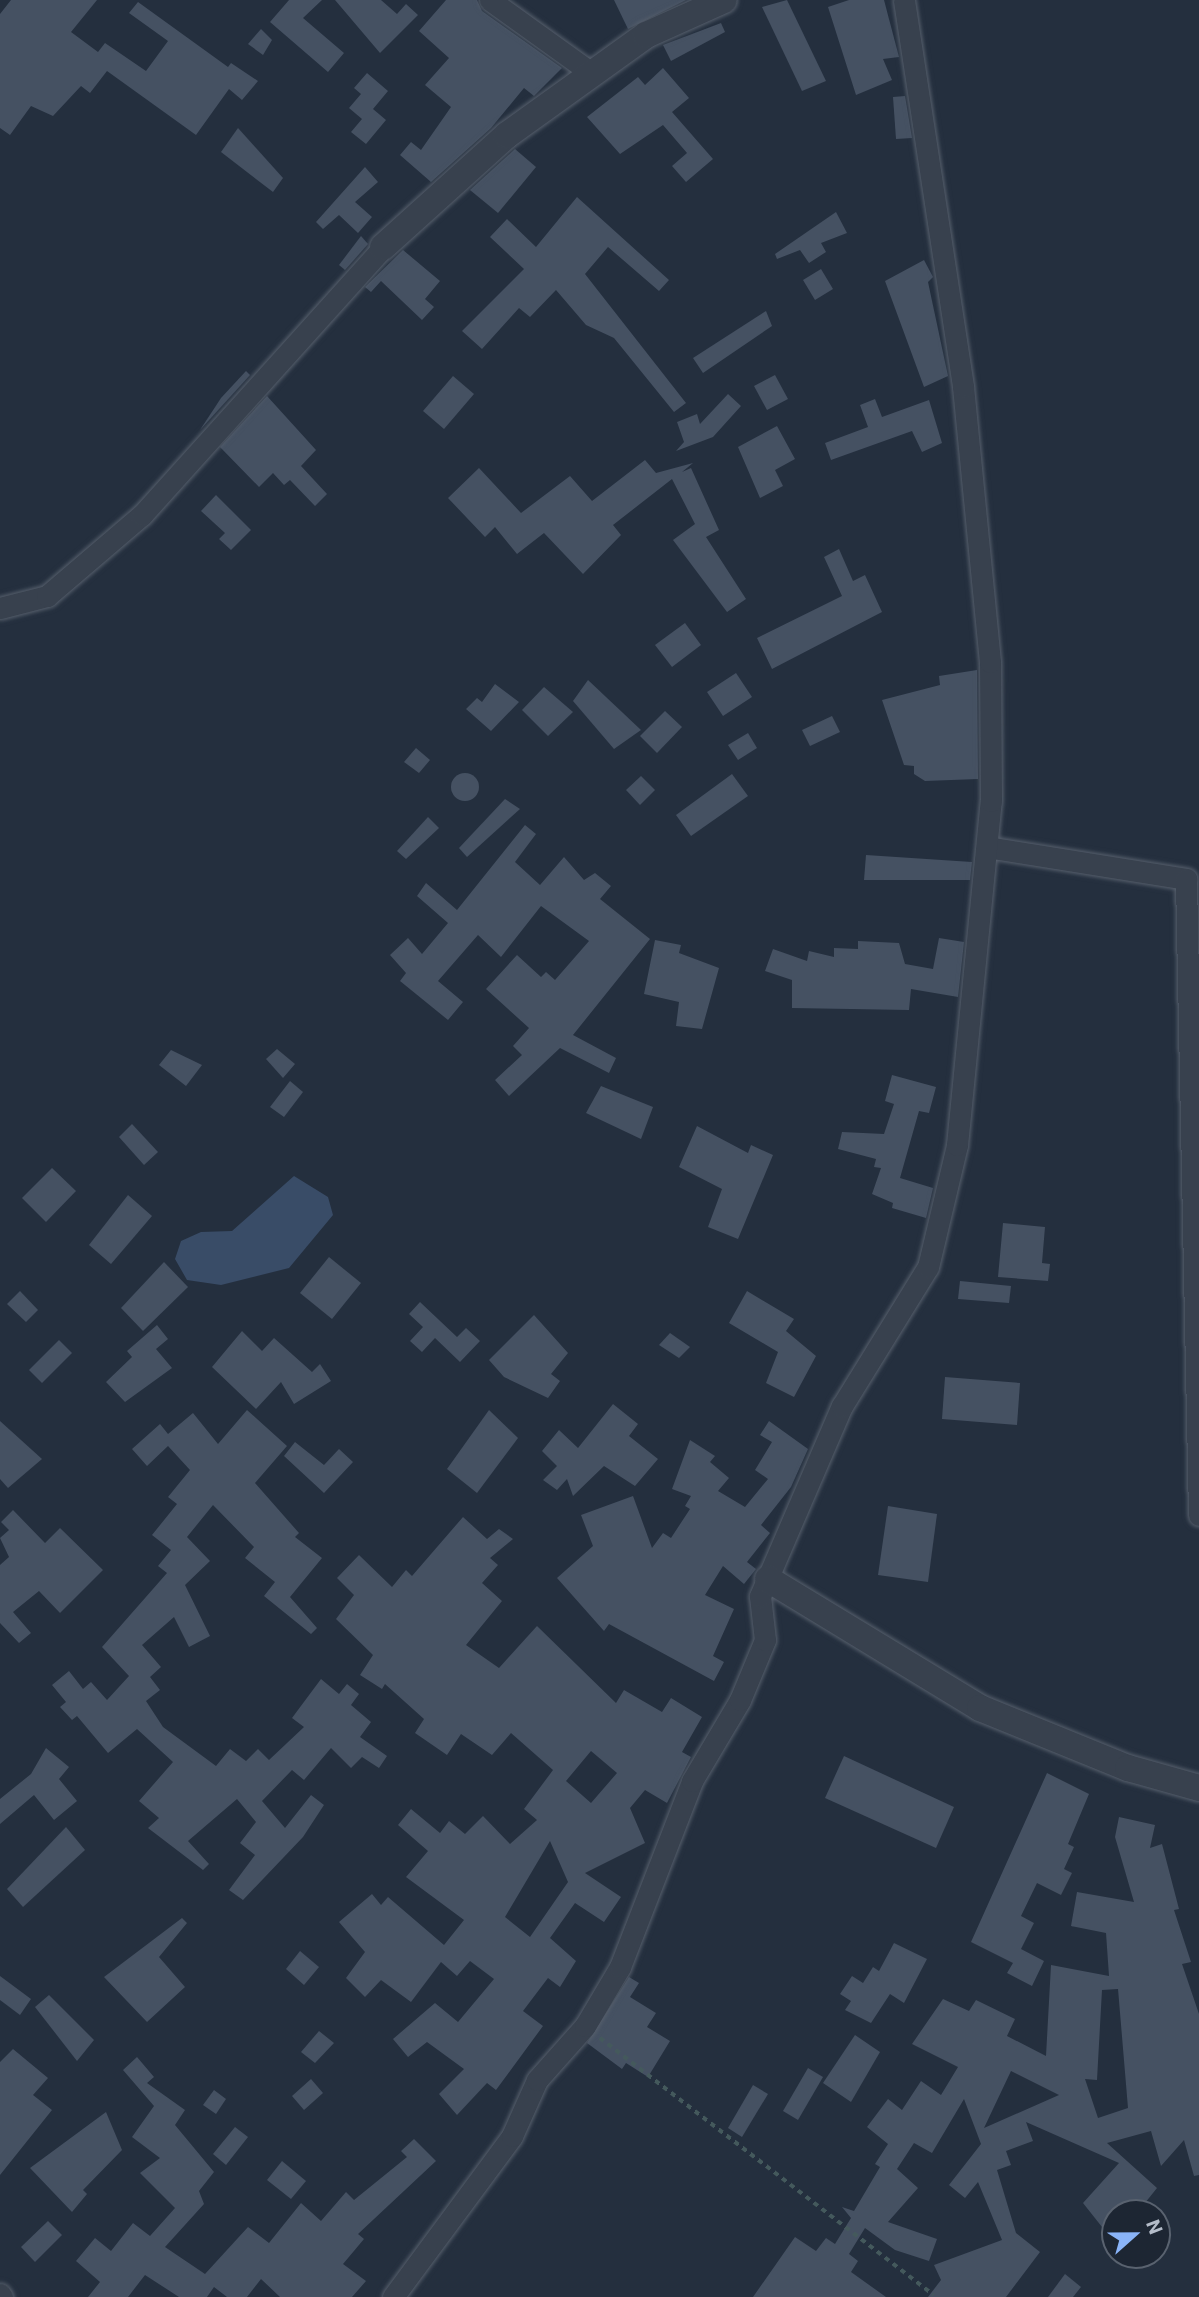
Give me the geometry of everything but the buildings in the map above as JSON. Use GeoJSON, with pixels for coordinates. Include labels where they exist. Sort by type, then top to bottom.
{"type":"FeatureCollection","features":[{"type":"Feature","properties":{"kind":"street"},"geometry":{"type":"LineString","coordinates":[[490,0],[593,74]]}},
{"type":"Feature","properties":{"kind":"street"},"geometry":{"type":"LineString","coordinates":[[0,608],[47,596],[142,515],[383,247],[507,135],[646,35],[724,0]]}},
{"type":"Feature","properties":{"kind":"street"},"geometry":{"type":"LineString","coordinates":[[393,2297],[449,2212],[512,2136],[537,2080],[585,2026],[620,1967],[692,1781],[740,1699],[765,1640],[760,1596],[842,1406],[928,1267],[957,1145],[986,847],[990,662],[966,414],[904,0]]}},
{"type":"Feature","properties":{"kind":"street"},"geometry":{"type":"LineString","coordinates":[[986,847],[1192,881],[1199,1515]]}},
{"type":"Feature","properties":{"kind":"street"},"geometry":{"type":"LineString","coordinates":[[768,1579],[980,1708],[1128,1768],[1199,1788]]}},
{"type":"Feature","properties":{"kind":"path"},"geometry":{"type":"LineString","coordinates":[[585,2026],[934,2295]]}},
{"type":"Feature","properties":{"kind":"water"},"geometry":{"type":"Polygon","coordinates":[[[294,1176],[328,1197],[333,1215],[289,1268],[221,1285],[187,1280],[175,1259],[181,1241],[201,1232],[232,1231],[294,1176]]]}}]}
